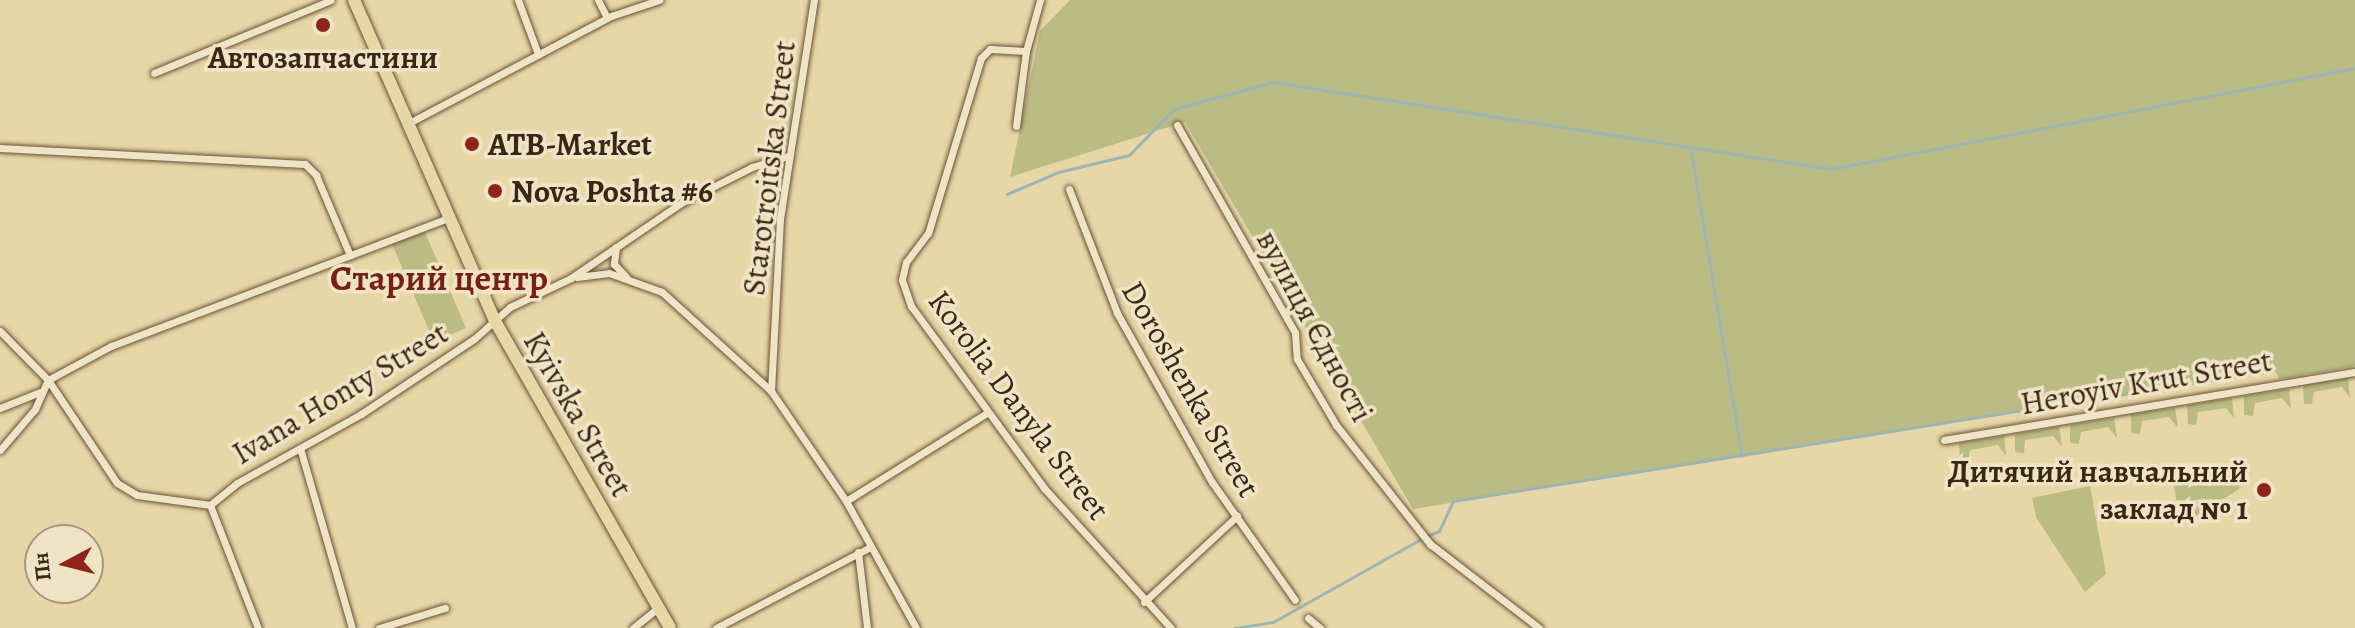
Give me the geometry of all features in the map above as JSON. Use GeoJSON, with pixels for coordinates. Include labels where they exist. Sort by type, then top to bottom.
{"type":"FeatureCollection","features":[{"type":"Feature","properties":{"kind":"main road","name":"Kyivska Street"},"geometry":{"type":"LineString","coordinates":[[354,0],[495,321],[670,628]]}},
{"type":"Feature","properties":{"kind":"street"},"geometry":{"type":"LineString","coordinates":[[154,73],[331,0]]}},
{"type":"Feature","properties":{"kind":"street"},"geometry":{"type":"LineString","coordinates":[[518,0],[538,54]]}},
{"type":"Feature","properties":{"kind":"street"},"geometry":{"type":"LineString","coordinates":[[598,0],[607,18]]}},
{"type":"Feature","properties":{"kind":"street"},"geometry":{"type":"LineString","coordinates":[[407,124],[607,18],[659,0]]}},
{"type":"Feature","properties":{"kind":"street","name":"Starotroitska Street"},"geometry":{"type":"LineString","coordinates":[[771,391],[789,156],[814,0]]}},
{"type":"Feature","properties":{"kind":"street"},"geometry":{"type":"LineString","coordinates":[[1016,126],[1026,51],[1040,0]]}},
{"type":"Feature","properties":{"kind":"street","name":"Korolia Danyla Street"},"geometry":{"type":"LineString","coordinates":[[1026,51],[990,49],[981,58],[928,233],[906,262],[902,280],[911,306],[987,413],[1144,602],[1171,628]]}},
{"type":"Feature","properties":{"kind":"street","name":"вулиця Єдності"},"geometry":{"type":"LineString","coordinates":[[1177,125],[1295,333],[1297,359],[1336,425],[1430,544],[1539,628]]}},
{"type":"Feature","properties":{"kind":"street"},"geometry":{"type":"LineString","coordinates":[[0,148],[305,164],[316,175],[350,255]]}},
{"type":"Feature","properties":{"kind":"street"},"geometry":{"type":"LineString","coordinates":[[571,278],[617,245],[721,181],[789,156]]}},
{"type":"Feature","properties":{"kind":"street","name":"Doroshenka Street"},"geometry":{"type":"LineString","coordinates":[[1069,189],[1117,313],[1237,516],[1295,600]]}},
{"type":"Feature","properties":{"kind":"street"},"geometry":{"type":"LineString","coordinates":[[0,450],[35,409],[48,380],[111,346],[448,218]]}},
{"type":"Feature","properties":{"kind":"street"},"geometry":{"type":"LineString","coordinates":[[617,245],[614,264],[628,279]]}},
{"type":"Feature","properties":{"kind":"street"},"geometry":{"type":"LineString","coordinates":[[571,278],[609,273],[662,292],[771,391],[846,501],[916,628]]}},
{"type":"Feature","properties":{"kind":"street","name":"Ivana Honty Street"},"geometry":{"type":"LineString","coordinates":[[210,505],[237,483],[361,414],[495,321],[510,307],[571,278]]}},
{"type":"Feature","properties":{"kind":"street"},"geometry":{"type":"LineString","coordinates":[[0,331],[48,380],[117,483],[137,495],[210,505],[258,628]]}},
{"type":"Feature","properties":{"kind":"street","name":"Heroyiv Krut Street"},"geometry":{"type":"LineString","coordinates":[[1944,440],[2355,372]]}},
{"type":"Feature","properties":{"kind":"street"},"geometry":{"type":"LineString","coordinates":[[0,408],[40,392]]}},
{"type":"Feature","properties":{"kind":"street"},"geometry":{"type":"LineString","coordinates":[[846,501],[987,413]]}},
{"type":"Feature","properties":{"kind":"street"},"geometry":{"type":"LineString","coordinates":[[300,448],[352,628]]}},
{"type":"Feature","properties":{"kind":"street"},"geometry":{"type":"LineString","coordinates":[[1144,602],[1237,516]]}},
{"type":"Feature","properties":{"kind":"street"},"geometry":{"type":"LineString","coordinates":[[716,628],[870,547]]}},
{"type":"Feature","properties":{"kind":"street"},"geometry":{"type":"LineString","coordinates":[[858,552],[867,628]]}},
{"type":"Feature","properties":{"kind":"street"},"geometry":{"type":"LineString","coordinates":[[633,628],[659,607]]}},
{"type":"Feature","properties":{"kind":"street"},"geometry":{"type":"LineString","coordinates":[[379,628],[445,608]]}},
{"type":"Feature","properties":{"kind":"street"},"geometry":{"type":"LineString","coordinates":[[1308,618],[1320,628]]}},
{"type":"Feature","properties":{"kind":"green space"},"geometry":{"type":"Polygon","coordinates":[[[1070,0],[2355,0],[2355,366],[2280,379],[2274,370],[1413,509],[1185,122],[1010,177],[1040,31],[1070,0]]]}},
{"type":"Feature","properties":{"kind":"green space"},"geometry":{"type":"Polygon","coordinates":[[[424,230],[466,328],[434,342],[392,244],[424,230]]]}},
{"type":"Feature","properties":{"kind":"green space"},"geometry":{"type":"Polygon","coordinates":[[[2348,378],[2350,398],[2342,387],[2314,392],[2312,404],[2304,404],[2303,385],[2348,378]]]}},
{"type":"Feature","properties":{"kind":"green space"},"geometry":{"type":"Polygon","coordinates":[[[2289,389],[2291,409],[2282,398],[2255,403],[2253,416],[2244,415],[2244,396],[2289,389]]]}},
{"type":"Feature","properties":{"kind":"green space"},"geometry":{"type":"Polygon","coordinates":[[[2232,398],[2234,418],[2226,408],[2198,412],[2196,425],[2188,424],[2187,405],[2232,398]]]}},
{"type":"Feature","properties":{"kind":"green space"},"geometry":{"type":"Polygon","coordinates":[[[2175,408],[2178,428],[2169,417],[2142,421],[2140,434],[2131,433],[2131,414],[2175,408]]]}},
{"type":"Feature","properties":{"kind":"green space"},"geometry":{"type":"Polygon","coordinates":[[[2114,418],[2117,438],[2108,427],[2081,432],[2079,444],[2070,443],[2070,425],[2114,418]]]}},
{"type":"Feature","properties":{"kind":"green space"},"geometry":{"type":"Polygon","coordinates":[[[2059,427],[2062,447],[2053,436],[2025,440],[2024,453],[2015,452],[2015,434],[2059,427]]]}},
{"type":"Feature","properties":{"kind":"green space"},"geometry":{"type":"Polygon","coordinates":[[[2004,436],[2006,456],[1998,445],[1970,450],[1968,462],[1960,461],[1959,443],[2004,436]]]}},
{"type":"Feature","properties":{"kind":"green space"},"geometry":{"type":"Polygon","coordinates":[[[2231,467],[2242,480],[2239,489],[2187,522],[2179,518],[2173,478],[2231,467]]]}},
{"type":"Feature","properties":{"kind":"green space"},"geometry":{"type":"Polygon","coordinates":[[[2090,486],[2106,574],[2085,592],[2036,517],[2032,498],[2090,486]]]}},
{"type":"Feature","properties":{"kind":"waterway"},"geometry":{"type":"LineString","coordinates":[[1007,194],[1058,172],[1129,155],[1174,109],[1273,82],[1831,169],[2355,68]]}},
{"type":"Feature","properties":{"kind":"waterway"},"geometry":{"type":"LineString","coordinates":[[1691,152],[1742,456]]}},
{"type":"Feature","properties":{"kind":"waterway"},"geometry":{"type":"LineString","coordinates":[[1426,536],[1439,531],[1453,501],[2274,370]]}},
{"type":"Feature","properties":{"kind":"waterway"},"geometry":{"type":"LineString","coordinates":[[1235,628],[1273,622],[1421,539]]}},
{"type":"Feature","properties":{"kind":"place","name":"Автозапчастини"},"geometry":{"type":"Point","coordinates":[323,25]}},
{"type":"Feature","properties":{"kind":"place","name":"ATB-Market"},"geometry":{"type":"Point","coordinates":[472,144]}},
{"type":"Feature","properties":{"kind":"place","name":"Nova Poshta #6"},"geometry":{"type":"Point","coordinates":[495,191]}},
{"type":"Feature","properties":{"kind":"place","name":"Дитячий навчальний заклад № 1"},"geometry":{"type":"Point","coordinates":[2264,490]}},
{"type":"Feature","properties":{"kind":"district","name":"Старий центр"},"geometry":{"type":"Point","coordinates":[439,278]}}]}
